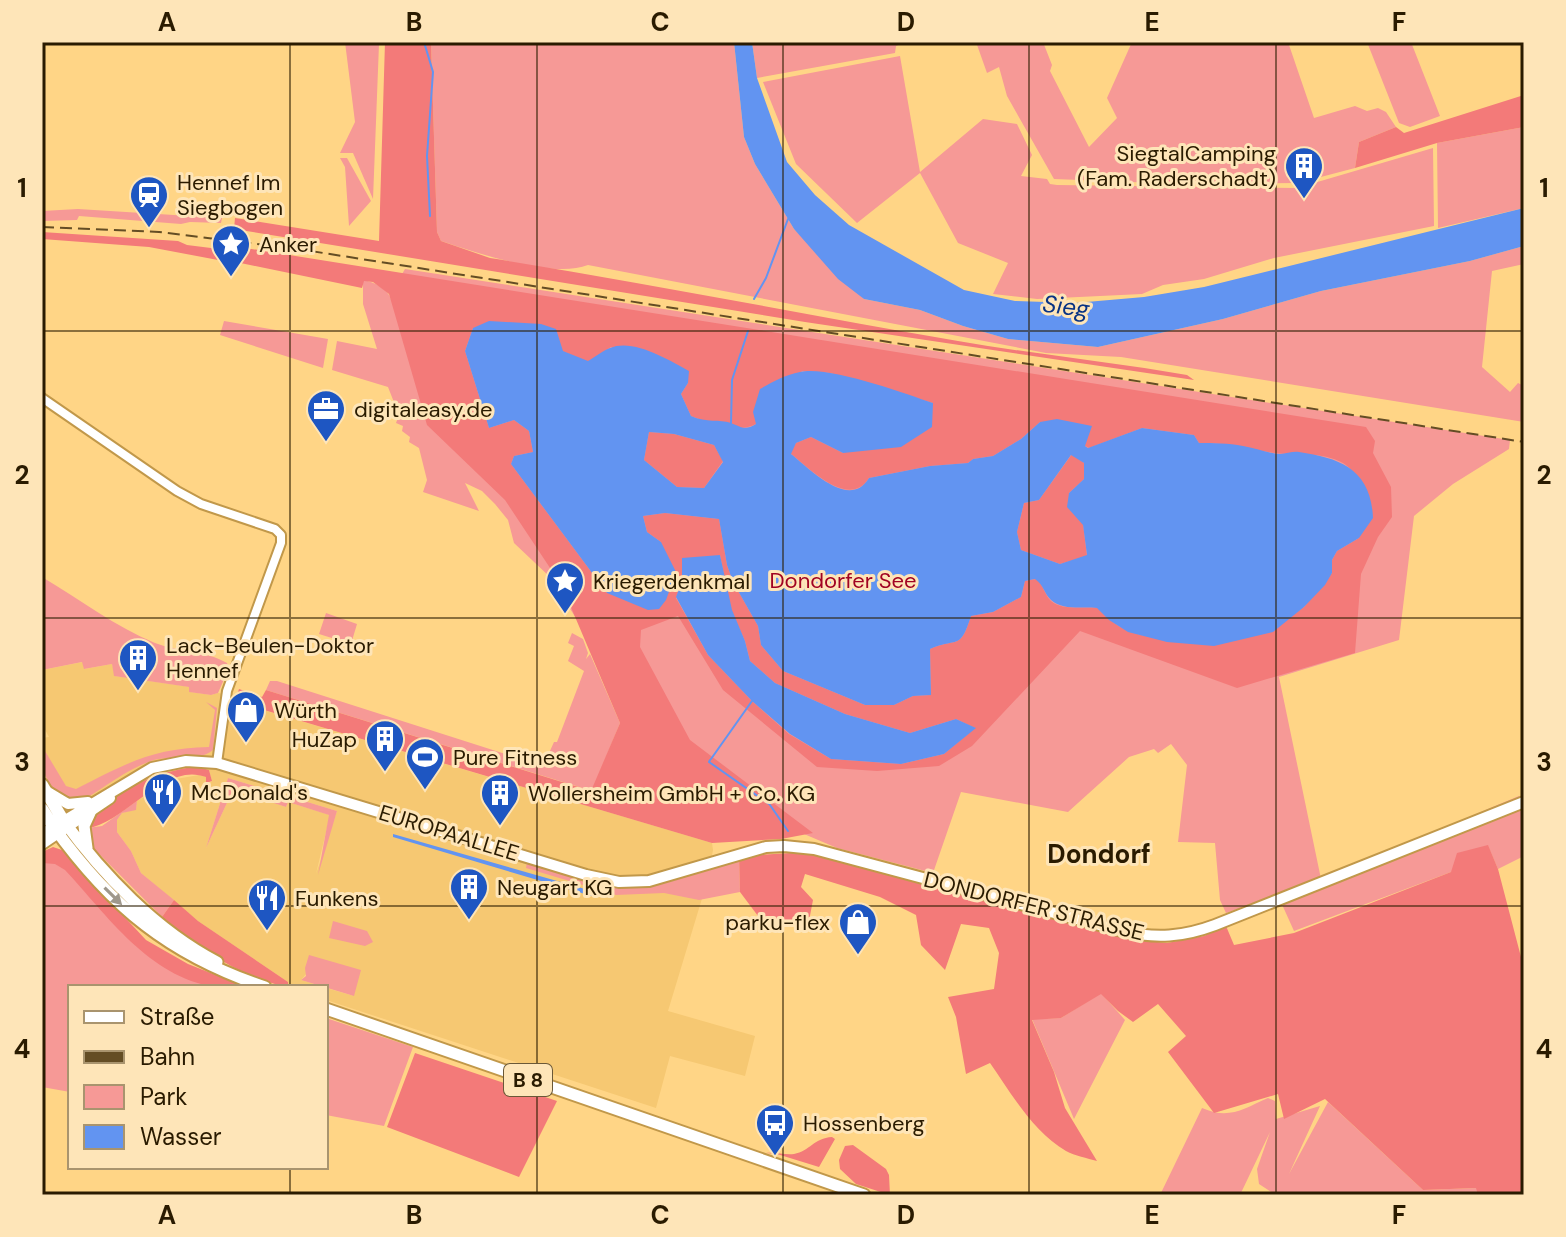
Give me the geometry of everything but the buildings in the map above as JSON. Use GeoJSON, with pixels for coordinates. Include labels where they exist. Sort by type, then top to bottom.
{"type":"FeatureCollection","features":[{"type":"Feature","properties":{"kind":"highway"},"geometry":{"type":"LineString","coordinates":[[43,788],[57,828]]}},
{"type":"Feature","properties":{"kind":"highway"},"geometry":{"type":"LineString","coordinates":[[42,809],[57,828]]}},
{"type":"Feature","properties":{"kind":"main road","name":"EUROPAALLEE"},"geometry":{"type":"LineString","coordinates":[[57,828],[133,777],[170,763],[186,761],[217,763],[586,875],[619,882],[664,878],[766,847]]}},
{"type":"Feature","properties":{"kind":"main road","name":"EUROPAALLEE"},"geometry":{"type":"LineString","coordinates":[[57,828],[90,813],[133,777]]}},
{"type":"Feature","properties":{"kind":"main road"},"geometry":{"type":"LineString","coordinates":[[43,788],[68,804],[94,801]]}},
{"type":"Feature","properties":{"kind":"main road","name":"DONDORFER STRASSE"},"geometry":{"type":"LineString","coordinates":[[766,847],[814,849],[1122,931],[1163,937],[1208,928],[1524,802]]}},
{"type":"Feature","properties":{"kind":"main road"},"geometry":{"type":"LineString","coordinates":[[88,852],[84,826],[90,813]]}},
{"type":"Feature","properties":{"kind":"main road"},"geometry":{"type":"LineString","coordinates":[[42,844],[57,828]]}},
{"type":"Feature","properties":{"kind":"main road"},"geometry":{"type":"LineString","coordinates":[[57,828],[88,852],[135,900],[206,956],[260,985]]}},
{"type":"Feature","properties":{"kind":"main road"},"geometry":{"type":"LineString","coordinates":[[57,828],[86,868],[124,907],[174,947],[220,971],[258,985]]}},
{"type":"Feature","properties":{"kind":"main road","name":"B 8"},"geometry":{"type":"LineString","coordinates":[[328,1010],[864,1195]]}},
{"type":"Feature","properties":{"kind":"street"},"geometry":{"type":"LineString","coordinates":[[42,398],[177,491],[201,504],[275,529],[281,535],[281,543],[227,691],[217,763]]}},
{"type":"Feature","properties":{"kind":"shaded area"},"geometry":{"type":"Polygon","coordinates":[[[385,42],[431,42],[437,232],[441,241],[490,258],[958,341],[1187,375],[1194,380],[805,322],[234,229],[235,218],[379,241],[385,42]]]}},
{"type":"Feature","properties":{"kind":"shaded area"},"geometry":{"type":"Polygon","coordinates":[[[1524,95],[1524,127],[1437,143],[1355,168],[1359,142],[1396,127],[1404,133],[1524,95]]]}},
{"type":"Feature","properties":{"kind":"shaded area"},"geometry":{"type":"Polygon","coordinates":[[[42,232],[178,241],[219,249],[218,260],[149,247],[42,239],[42,232]]]}},
{"type":"Feature","properties":{"kind":"shaded area"},"geometry":{"type":"Polygon","coordinates":[[[233,246],[1366,427],[1375,441],[1373,453],[1391,487],[1392,517],[1378,537],[1361,574],[1355,653],[1237,688],[1080,631],[972,746],[939,766],[877,771],[817,767],[723,690],[678,616],[641,630],[640,647],[690,740],[813,833],[781,839],[712,843],[247,705],[245,708],[235,701],[239,689],[262,697],[266,690],[591,791],[620,723],[562,586],[505,500],[427,425],[389,294],[373,282],[364,281],[362,288],[231,261],[233,246]],[[473,328],[465,351],[489,428],[514,420],[529,431],[533,452],[514,456],[511,464],[607,593],[661,542],[647,532],[643,516],[665,513],[719,519],[727,565],[758,626],[761,645],[783,671],[865,705],[894,705],[913,696],[931,695],[930,649],[961,639],[971,616],[993,612],[1021,597],[1025,581],[1036,579],[1056,604],[1098,608],[1119,626],[1146,636],[1290,617],[1304,607],[1332,573],[1332,560],[1337,551],[1359,538],[1361,481],[1346,465],[1335,459],[1199,443],[1194,435],[1142,428],[1089,448],[1040,422],[1021,439],[993,456],[973,459],[968,463],[930,466],[869,478],[861,487],[851,490],[829,483],[790,453],[796,443],[811,437],[843,453],[933,403],[830,373],[802,371],[756,424],[741,428],[724,426],[691,416],[681,394],[688,383],[611,347],[588,362],[562,351],[473,328]],[[720,555],[682,581],[676,598],[708,655],[789,734],[831,759],[901,764],[944,754],[975,728],[956,719],[910,733],[845,714],[775,683],[750,661],[731,610],[720,555]]]}},
{"type":"Feature","properties":{"kind":"shaded area"},"geometry":{"type":"Polygon","coordinates":[[[649,432],[674,434],[714,445],[723,461],[704,488],[677,487],[644,460],[649,432]]]}},
{"type":"Feature","properties":{"kind":"shaded area"},"geometry":{"type":"Polygon","coordinates":[[[1072,454],[1084,463],[1084,479],[1069,493],[1083,524],[1087,556],[1060,564],[1021,550],[1017,532],[1024,503],[1039,500],[1072,454]]]}},
{"type":"Feature","properties":{"kind":"shaded area"},"geometry":{"type":"Polygon","coordinates":[[[83,662],[85,669],[112,664],[115,676],[190,687],[190,692],[237,696],[239,706],[246,705],[712,843],[707,882],[668,1011],[755,1036],[745,1076],[670,1056],[656,1108],[328,1001],[328,989],[354,996],[307,973],[301,980],[317,985],[288,985],[288,982],[198,921],[141,873],[131,851],[117,832],[117,820],[122,813],[136,809],[137,801],[170,780],[199,775],[207,777],[210,783],[209,770],[140,782],[93,815],[90,845],[42,770],[42,738],[49,737],[42,724],[42,670],[83,662]],[[228,778],[206,848],[233,790],[286,807],[288,802],[330,815],[316,874],[337,811],[228,778]]]}},
{"type":"Feature","properties":{"kind":"shaded area"},"geometry":{"type":"Polygon","coordinates":[[[198,767],[209,770],[212,781],[206,783],[206,777],[190,774],[175,778],[116,816],[87,828],[103,805],[117,795],[169,772],[198,767]]]}},
{"type":"Feature","properties":{"kind":"shaded area"},"geometry":{"type":"Polygon","coordinates":[[[1488,845],[1498,869],[1521,957],[1524,958],[1524,1195],[1478,1195],[1476,1188],[1423,1190],[1325,1099],[1284,1119],[1278,1094],[1214,1113],[1168,1052],[1186,1036],[1158,1004],[1133,1022],[1101,994],[1061,1018],[1032,1020],[1065,1108],[1097,1161],[1073,1154],[1054,1143],[1033,1123],[990,1063],[966,1074],[956,1017],[948,997],[994,989],[999,953],[989,928],[961,924],[945,970],[921,945],[916,915],[880,897],[805,874],[801,887],[813,900],[808,926],[779,919],[761,920],[740,892],[739,856],[807,852],[1127,939],[1167,943],[1204,936],[1226,926],[1234,945],[1294,933],[1451,872],[1457,853],[1488,845]]]}},
{"type":"Feature","properties":{"kind":"shaded area"},"geometry":{"type":"Polygon","coordinates":[[[53,847],[62,850],[146,940],[188,964],[241,985],[207,985],[170,971],[131,942],[65,870],[55,864],[42,863],[42,852],[53,847]]]}},
{"type":"Feature","properties":{"kind":"shaded area"},"geometry":{"type":"Polygon","coordinates":[[[174,900],[198,921],[288,982],[288,985],[270,983],[237,969],[162,917],[174,900]]]}},
{"type":"Feature","properties":{"kind":"shaded area"},"geometry":{"type":"Polygon","coordinates":[[[415,1053],[557,1101],[519,1177],[387,1127],[415,1053]]]}},
{"type":"Feature","properties":{"kind":"shaded area"},"geometry":{"type":"Polygon","coordinates":[[[832,1137],[835,1139],[819,1167],[766,1153],[794,1154],[832,1137]]]}},
{"type":"Feature","properties":{"kind":"shaded area"},"geometry":{"type":"Polygon","coordinates":[[[853,1145],[886,1169],[890,1195],[856,1184],[840,1169],[839,1160],[845,1146],[853,1145]]]}},
{"type":"Feature","properties":{"kind":"green space"},"geometry":{"type":"Polygon","coordinates":[[[345,42],[379,42],[373,199],[353,153],[340,153],[355,122],[345,42]]]}},
{"type":"Feature","properties":{"kind":"green space"},"geometry":{"type":"Polygon","coordinates":[[[431,42],[734,42],[744,137],[755,164],[794,229],[864,299],[920,310],[1008,339],[1098,347],[1223,319],[1321,291],[1470,261],[1524,246],[1524,264],[1492,271],[1482,367],[1510,392],[1518,383],[1524,386],[1524,422],[1121,357],[1046,353],[588,265],[555,269],[536,267],[494,258],[441,241],[437,232],[431,42]]]}},
{"type":"Feature","properties":{"kind":"green space"},"geometry":{"type":"Polygon","coordinates":[[[752,42],[906,42],[896,46],[895,53],[757,78],[752,42]]]}},
{"type":"Feature","properties":{"kind":"green space"},"geometry":{"type":"Polygon","coordinates":[[[976,42],[1043,42],[1052,65],[1050,71],[1089,147],[1117,118],[1107,98],[1132,42],[1288,42],[1314,118],[1355,106],[1367,111],[1378,108],[1386,112],[1396,127],[1359,142],[1355,168],[1298,183],[1182,184],[1054,179],[1007,96],[999,67],[987,73],[976,42]]]}},
{"type":"Feature","properties":{"kind":"green space"},"geometry":{"type":"Polygon","coordinates":[[[1367,42],[1411,42],[1440,116],[1410,127],[1399,123],[1367,42]]]}},
{"type":"Feature","properties":{"kind":"green space"},"geometry":{"type":"Polygon","coordinates":[[[900,56],[920,172],[983,119],[1017,124],[1032,155],[1021,176],[1047,179],[1050,184],[1057,185],[1297,188],[1433,148],[1434,226],[1274,258],[1204,279],[1163,285],[1142,294],[1037,299],[993,294],[1008,263],[958,243],[920,173],[857,223],[796,164],[763,82],[900,56]]]}},
{"type":"Feature","properties":{"kind":"green space"},"geometry":{"type":"Polygon","coordinates":[[[1524,127],[1524,208],[1438,228],[1437,143],[1524,127]]]}},
{"type":"Feature","properties":{"kind":"green space"},"geometry":{"type":"Polygon","coordinates":[[[340,158],[347,158],[371,201],[349,226],[345,167],[340,158]]]}},
{"type":"Feature","properties":{"kind":"green space"},"geometry":{"type":"Polygon","coordinates":[[[78,209],[222,218],[221,223],[181,224],[79,216],[77,220],[42,221],[42,211],[78,209]]]}},
{"type":"Feature","properties":{"kind":"green space","name":"Dondorfer See"},"geometry":{"type":"Polygon","coordinates":[[[405,269],[1510,440],[1509,449],[1453,484],[1414,516],[1399,640],[1279,677],[1321,879],[1519,796],[1524,809],[1524,856],[1498,869],[1488,846],[1451,872],[1294,931],[1280,900],[1297,888],[1226,913],[1220,900],[1215,843],[1178,842],[1187,765],[1171,744],[1158,753],[1154,749],[1129,757],[1068,812],[961,792],[933,873],[837,848],[764,817],[587,636],[551,578],[514,543],[508,520],[482,491],[465,483],[479,511],[423,492],[427,480],[419,448],[409,442],[410,437],[402,431],[403,426],[396,423],[399,415],[388,387],[332,370],[337,341],[377,349],[363,304],[363,280],[380,286],[391,299],[391,293],[405,269]]]}},
{"type":"Feature","properties":{"kind":"green space"},"geometry":{"type":"Polygon","coordinates":[[[224,321],[328,339],[323,368],[220,335],[224,321]]]}},
{"type":"Feature","properties":{"kind":"green space"},"geometry":{"type":"Polygon","coordinates":[[[42,577],[112,621],[155,643],[227,663],[229,668],[218,693],[189,692],[189,687],[114,676],[112,664],[84,669],[82,662],[42,670],[42,577]]]}},
{"type":"Feature","properties":{"kind":"green space"},"geometry":{"type":"Polygon","coordinates":[[[326,613],[357,624],[351,644],[319,634],[326,613]]]}},
{"type":"Feature","properties":{"kind":"green space"},"geometry":{"type":"Polygon","coordinates":[[[572,633],[583,639],[588,653],[586,659],[590,654],[620,723],[592,791],[266,690],[270,681],[277,681],[540,765],[545,762],[554,742],[557,742],[584,671],[568,661],[574,646],[568,643],[572,633]]]}},
{"type":"Feature","properties":{"kind":"green space"},"geometry":{"type":"Polygon","coordinates":[[[206,702],[217,708],[213,750],[207,754],[142,764],[76,802],[58,792],[48,781],[42,746],[66,786],[76,789],[155,754],[209,747],[215,710],[206,702]]]}},
{"type":"Feature","properties":{"kind":"green space"},"geometry":{"type":"Polygon","coordinates":[[[228,778],[337,811],[318,875],[329,815],[288,802],[286,807],[233,790],[206,848],[228,778]]]}},
{"type":"Feature","properties":{"kind":"green space"},"geometry":{"type":"Polygon","coordinates":[[[137,801],[136,810],[122,813],[117,820],[117,832],[131,851],[141,873],[174,900],[162,917],[90,845],[87,828],[102,826],[137,801]]]}},
{"type":"Feature","properties":{"kind":"green space"},"geometry":{"type":"Polygon","coordinates":[[[57,855],[164,962],[230,985],[68,985],[68,1092],[42,1087],[42,861],[57,855]]]}},
{"type":"Feature","properties":{"kind":"green space"},"geometry":{"type":"Polygon","coordinates":[[[739,856],[740,892],[699,900],[664,893],[616,895],[526,868],[527,862],[599,884],[635,886],[688,875],[739,856]]]}},
{"type":"Feature","properties":{"kind":"green space"},"geometry":{"type":"Polygon","coordinates":[[[333,921],[367,931],[373,942],[365,946],[329,938],[333,921]]]}},
{"type":"Feature","properties":{"kind":"green space"},"geometry":{"type":"Polygon","coordinates":[[[309,955],[361,970],[354,996],[328,988],[328,985],[301,980],[306,976],[309,955]]]}},
{"type":"Feature","properties":{"kind":"green space"},"geometry":{"type":"Polygon","coordinates":[[[1101,993],[1125,1020],[1074,1119],[1032,1019],[1061,1018],[1101,993]]]}},
{"type":"Feature","properties":{"kind":"green space"},"geometry":{"type":"Polygon","coordinates":[[[328,1019],[413,1047],[384,1126],[328,1115],[328,1019]]]}},
{"type":"Feature","properties":{"kind":"green space"},"geometry":{"type":"Polygon","coordinates":[[[1268,1098],[1275,1101],[1276,1119],[1320,1106],[1289,1174],[1328,1102],[1423,1190],[1477,1188],[1478,1195],[1276,1195],[1259,1184],[1257,1169],[1270,1132],[1240,1195],[1160,1195],[1202,1108],[1228,1113],[1268,1098]]]}},
{"type":"Feature","properties":{"kind":"water","name":"Sieg"},"geometry":{"type":"Polygon","coordinates":[[[734,42],[752,42],[757,78],[787,162],[815,195],[849,225],[964,290],[1015,301],[1075,303],[1144,297],[1204,287],[1524,208],[1524,246],[1470,261],[1321,291],[1223,319],[1098,347],[1008,339],[920,310],[864,299],[838,279],[794,229],[755,164],[744,137],[734,42]]]}},
{"type":"Feature","properties":{"kind":"water","name":"Dondorfer See"},"geometry":{"type":"Polygon","coordinates":[[[489,321],[541,324],[556,329],[563,351],[588,361],[607,349],[619,346],[651,352],[689,371],[688,383],[681,394],[691,416],[743,428],[756,424],[753,412],[760,389],[800,372],[828,372],[846,376],[933,403],[932,427],[901,447],[843,453],[811,437],[796,443],[791,454],[840,489],[861,487],[869,478],[930,466],[968,463],[973,459],[993,456],[1021,439],[1040,422],[1057,419],[1092,426],[1085,446],[1088,448],[1142,428],[1194,435],[1199,443],[1237,445],[1280,454],[1299,452],[1328,458],[1351,469],[1360,478],[1371,502],[1373,518],[1359,538],[1337,551],[1332,560],[1332,573],[1325,585],[1273,632],[1214,646],[1167,642],[1128,632],[1097,608],[1067,607],[1056,603],[1035,579],[1025,581],[1021,597],[993,612],[971,616],[961,639],[930,649],[931,695],[913,696],[894,705],[865,705],[783,671],[761,645],[758,626],[727,565],[719,519],[665,513],[643,516],[647,532],[661,542],[676,572],[666,600],[659,609],[648,610],[607,593],[511,464],[514,456],[533,452],[529,431],[514,420],[489,428],[465,351],[473,328],[489,321]],[[649,432],[644,460],[677,487],[704,488],[723,462],[714,445],[674,434],[649,432]],[[1071,455],[1039,500],[1024,503],[1017,532],[1021,550],[1060,564],[1087,555],[1083,525],[1067,507],[1069,493],[1084,479],[1084,463],[1071,455]]]}},
{"type":"Feature","properties":{"kind":"water"},"geometry":{"type":"Polygon","coordinates":[[[720,555],[732,610],[750,661],[775,683],[845,714],[910,733],[956,719],[976,728],[944,754],[901,764],[831,759],[790,734],[752,701],[708,655],[676,597],[682,581],[682,558],[720,555]]]}},
{"type":"Feature","properties":{"kind":"water"},"geometry":{"type":"Polygon","coordinates":[[[393,834],[599,893],[595,897],[393,837],[393,834]]]}},
{"type":"Feature","properties":{"kind":"waterway"},"geometry":{"type":"LineString","coordinates":[[424,42],[433,72],[427,156],[430,216]]}},
{"type":"Feature","properties":{"kind":"waterway"},"geometry":{"type":"LineString","coordinates":[[754,299],[766,278],[788,219]]}},
{"type":"Feature","properties":{"kind":"waterway"},"geometry":{"type":"LineString","coordinates":[[731,423],[732,380],[748,331]]}},
{"type":"Feature","properties":{"kind":"waterway"},"geometry":{"type":"LineString","coordinates":[[711,759],[752,701]]}},
{"type":"Feature","properties":{"kind":"waterway"},"geometry":{"type":"LineString","coordinates":[[710,760],[769,804]]}},
{"type":"Feature","properties":{"kind":"waterway"},"geometry":{"type":"LineString","coordinates":[[770,805],[788,831]]}},
{"type":"Feature","properties":{"kind":"railway"},"geometry":{"type":"LineString","coordinates":[[42,227],[159,232],[298,249],[1524,442]]}},
{"type":"Feature","properties":{"kind":"place","name":"SiegtalCamping (Fam. Raderschadt)"},"geometry":{"type":"Point","coordinates":[1304,200]}},
{"type":"Feature","properties":{"kind":"place","name":"Hennef Im Siegbogen"},"geometry":{"type":"Point","coordinates":[149,229]}},
{"type":"Feature","properties":{"kind":"place","name":"Anker"},"geometry":{"type":"Point","coordinates":[231,278]}},
{"type":"Feature","properties":{"kind":"place","name":"digitaleasy.de"},"geometry":{"type":"Point","coordinates":[326,443]}},
{"type":"Feature","properties":{"kind":"place","name":"Kriegerdenkmal"},"geometry":{"type":"Point","coordinates":[565,615]}},
{"type":"Feature","properties":{"kind":"place","name":"Lack-Beulen-Doktor Hennef"},"geometry":{"type":"Point","coordinates":[138,692]}},
{"type":"Feature","properties":{"kind":"place","name":"Würth"},"geometry":{"type":"Point","coordinates":[246,744]}},
{"type":"Feature","properties":{"kind":"place","name":"HuZap"},"geometry":{"type":"Point","coordinates":[385,773]}},
{"type":"Feature","properties":{"kind":"place","name":"Pure Fitness"},"geometry":{"type":"Point","coordinates":[425,791]}},
{"type":"Feature","properties":{"kind":"place","name":"McDonald's"},"geometry":{"type":"Point","coordinates":[163,826]}},
{"type":"Feature","properties":{"kind":"place","name":"Wollersheim GmbH + Co. KG"},"geometry":{"type":"Point","coordinates":[500,827]}},
{"type":"Feature","properties":{"kind":"place","name":"Neugart KG"},"geometry":{"type":"Point","coordinates":[469,921]}},
{"type":"Feature","properties":{"kind":"place","name":"Funkens"},"geometry":{"type":"Point","coordinates":[267,932]}},
{"type":"Feature","properties":{"kind":"place","name":"parku-flex"},"geometry":{"type":"Point","coordinates":[858,956]}},
{"type":"Feature","properties":{"kind":"place","name":"Hossenberg"},"geometry":{"type":"Point","coordinates":[775,1157]}},
{"type":"Feature","properties":{"kind":"district","name":"Dondorf"},"geometry":{"type":"Point","coordinates":[1099,854]}}]}
